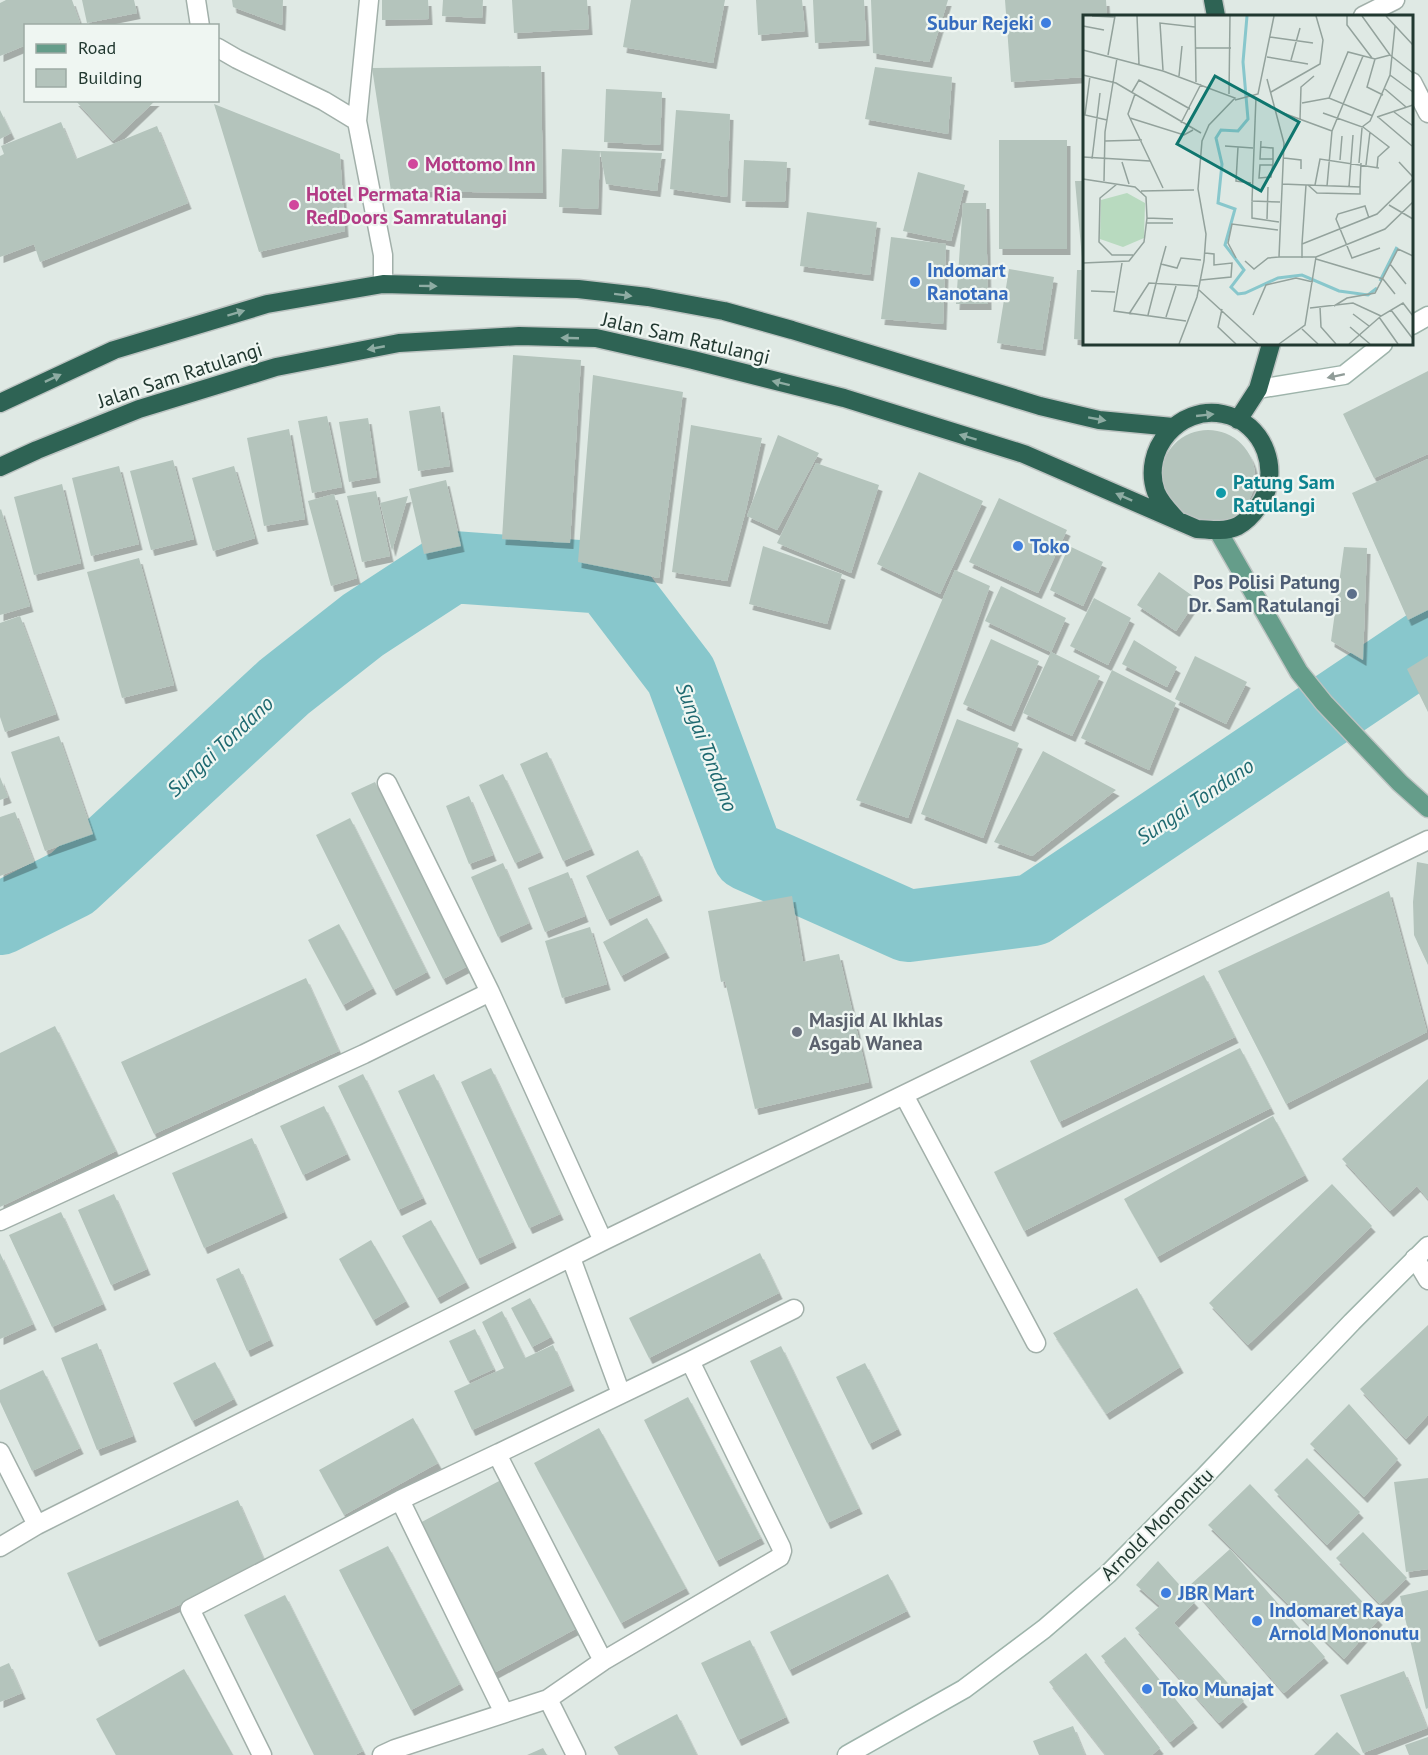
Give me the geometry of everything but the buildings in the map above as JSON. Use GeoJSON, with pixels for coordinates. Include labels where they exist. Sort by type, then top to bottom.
{"type":"FeatureCollection","features":[{"type":"Feature","properties":{"kind":"highway"},"geometry":{"type":"LineString","coordinates":[[1213,0],[1216,15]]}},
{"type":"Feature","properties":{"kind":"highway"},"geometry":{"type":"LineString","coordinates":[[0,403],[114,350],[267,304],[383,284],[578,290],[648,297],[713,309],[792,330],[1040,406],[1099,420],[1173,427]]}},
{"type":"Feature","properties":{"kind":"highway","name":"Jalan Sam Ratulangi"},"geometry":{"type":"LineString","coordinates":[[0,467],[139,409],[276,368],[399,343],[519,336],[596,338],[844,398],[1013,450],[1178,520]]}},
{"type":"Feature","properties":{"kind":"highway"},"geometry":{"type":"LineString","coordinates":[[1238,420],[1258,389],[1271,345]]}},
{"type":"Feature","properties":{"kind":"highway"},"geometry":{"type":"LineString","coordinates":[[1205,414],[1222,414],[1238,420],[1253,430],[1264,446],[1270,464],[1270,482],[1264,500],[1253,514],[1238,526],[1218,531],[1197,529],[1178,520],[1163,506],[1155,490],[1153,472],[1155,456],[1162,440],[1173,427],[1188,418],[1205,414]]}},
{"type":"Feature","properties":{"kind":"main road"},"geometry":{"type":"LineString","coordinates":[[1218,531],[1299,672],[1324,703],[1400,783],[1428,808]]}},
{"type":"Feature","properties":{"kind":"street"},"geometry":{"type":"LineString","coordinates":[[196,0],[200,24]]}},
{"type":"Feature","properties":{"kind":"street"},"geometry":{"type":"LineString","coordinates":[[369,0],[357,121],[383,255],[383,284]]}},
{"type":"Feature","properties":{"kind":"street"},"geometry":{"type":"LineString","coordinates":[[1372,15],[1395,0]]}},
{"type":"Feature","properties":{"kind":"street"},"geometry":{"type":"LineString","coordinates":[[219,49],[324,101],[357,121]]}},
{"type":"Feature","properties":{"kind":"street"},"geometry":{"type":"LineString","coordinates":[[1418,85],[1428,112]]}},
{"type":"Feature","properties":{"kind":"street"},"geometry":{"type":"LineString","coordinates":[[1413,324],[1428,316]]}},
{"type":"Feature","properties":{"kind":"street"},"geometry":{"type":"LineString","coordinates":[[1258,389],[1344,375],[1382,345]]}},
{"type":"Feature","properties":{"kind":"street"},"geometry":{"type":"LineString","coordinates":[[387,783],[490,992],[603,1241]]}},
{"type":"Feature","properties":{"kind":"street"},"geometry":{"type":"LineString","coordinates":[[0,1547],[37,1525],[603,1241],[1428,840]]}},
{"type":"Feature","properties":{"kind":"street"},"geometry":{"type":"LineString","coordinates":[[0,1221],[364,1053],[490,992]]}},
{"type":"Feature","properties":{"kind":"street"},"geometry":{"type":"LineString","coordinates":[[904,1095],[1036,1343]]}},
{"type":"Feature","properties":{"kind":"street"},"geometry":{"type":"LineString","coordinates":[[1422,1252],[1428,1280]]}},
{"type":"Feature","properties":{"kind":"street","name":"Arnold Mononutu"},"geometry":{"type":"LineString","coordinates":[[847,1755],[964,1689],[1044,1629],[1108,1574],[1422,1252]]}},
{"type":"Feature","properties":{"kind":"street"},"geometry":{"type":"LineString","coordinates":[[571,1258],[621,1394]]}},
{"type":"Feature","properties":{"kind":"street"},"geometry":{"type":"LineString","coordinates":[[262,1755],[190,1609],[400,1500],[794,1309]]}},
{"type":"Feature","properties":{"kind":"street"},"geometry":{"type":"LineString","coordinates":[[382,1755],[548,1699],[603,1661],[781,1554],[781,1547],[690,1361]]}},
{"type":"Feature","properties":{"kind":"street"},"geometry":{"type":"LineString","coordinates":[[0,1452],[37,1525]]}},
{"type":"Feature","properties":{"kind":"street"},"geometry":{"type":"LineString","coordinates":[[499,1453],[499,1458],[603,1661]]}},
{"type":"Feature","properties":{"kind":"street"},"geometry":{"type":"LineString","coordinates":[[400,1500],[504,1713]]}},
{"type":"Feature","properties":{"kind":"street"},"geometry":{"type":"LineString","coordinates":[[548,1699],[576,1755]]}},
{"type":"Feature","properties":{"kind":"green space"},"geometry":{"type":"Polygon","coordinates":[[[1200,437],[1216,437],[1237,448],[1248,469],[1248,485],[1237,506],[1216,517],[1200,517],[1186,511],[1174,499],[1168,485],[1168,469],[1174,455],[1186,443],[1200,437]]]}},
{"type":"Feature","properties":{"kind":"waterway","name":"Sungai Tondano"},"geometry":{"type":"LineString","coordinates":[[0,919],[72,883],[284,687],[363,625],[452,567],[607,578],[681,675],[748,855],[908,926],[1033,910],[1428,644]]}},
{"type":"Feature","properties":{"kind":"place","name":"Subur Rejeki"},"geometry":{"type":"Point","coordinates":[1046,23]}},
{"type":"Feature","properties":{"kind":"place","name":"Mottomo Inn"},"geometry":{"type":"Point","coordinates":[413,164]}},
{"type":"Feature","properties":{"kind":"place","name":"Hotel Permata Ria RedDoors Samratulangi"},"geometry":{"type":"Point","coordinates":[294,205]}},
{"type":"Feature","properties":{"kind":"place","name":"Indomart Ranotana"},"geometry":{"type":"Point","coordinates":[915,282]}},
{"type":"Feature","properties":{"kind":"place","name":"Patung Sam Ratulangi"},"geometry":{"type":"Point","coordinates":[1221,493]}},
{"type":"Feature","properties":{"kind":"place","name":"Toko"},"geometry":{"type":"Point","coordinates":[1018,546]}},
{"type":"Feature","properties":{"kind":"place","name":"Pos Polisi Patung Dr. Sam Ratulangi"},"geometry":{"type":"Point","coordinates":[1352,594]}},
{"type":"Feature","properties":{"kind":"place","name":"Masjid Al Ikhlas Asgab Wanea"},"geometry":{"type":"Point","coordinates":[797,1032]}},
{"type":"Feature","properties":{"kind":"place","name":"JBR Mart"},"geometry":{"type":"Point","coordinates":[1166,1593]}},
{"type":"Feature","properties":{"kind":"place","name":"Indomaret Raya Arnold Mononutu"},"geometry":{"type":"Point","coordinates":[1257,1621]}},
{"type":"Feature","properties":{"kind":"place","name":"Toko Munajat"},"geometry":{"type":"Point","coordinates":[1147,1689]}}]}
